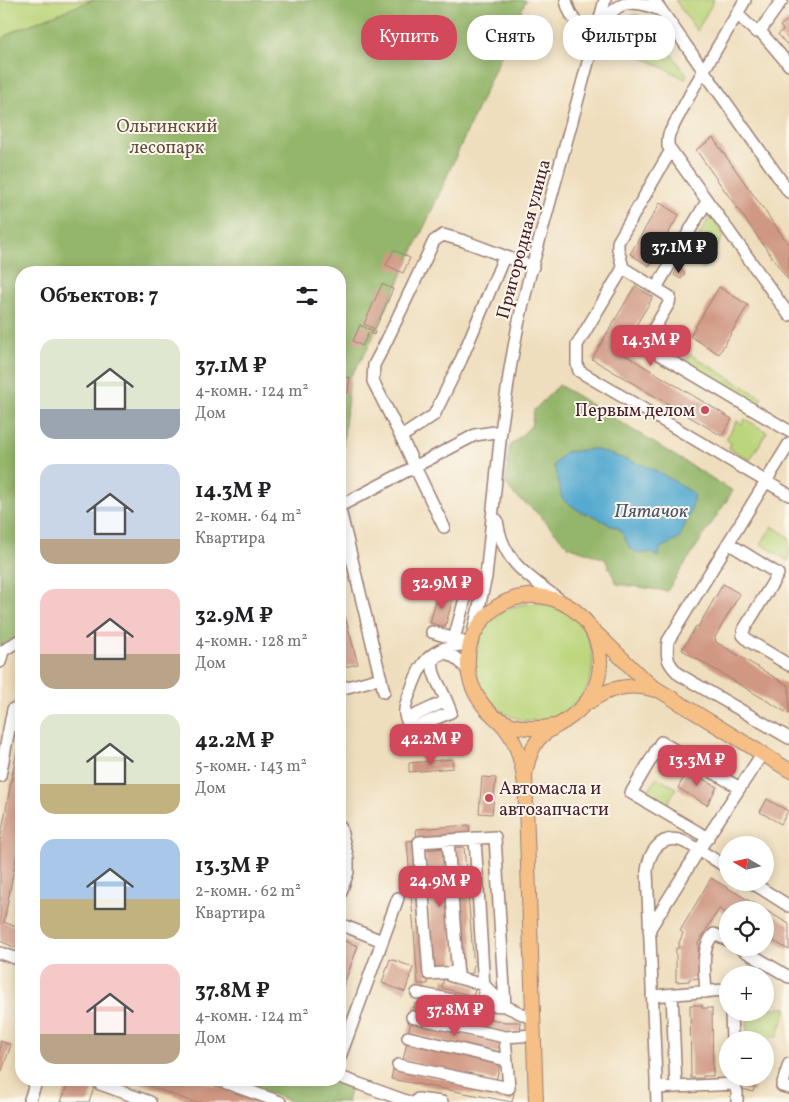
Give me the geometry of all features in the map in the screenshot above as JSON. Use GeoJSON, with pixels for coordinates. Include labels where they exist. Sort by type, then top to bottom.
{"type":"FeatureCollection","features":[{"type":"Feature","properties":{"kind":"main road"},"geometry":{"type":"LineString","coordinates":[[536,1102],[525,786],[521,761],[507,730],[484,706],[471,683],[468,671],[470,644],[481,622],[490,612],[513,599],[532,596],[551,598],[564,603],[575,610],[592,630],[639,675],[665,694],[789,770]]}},
{"type":"Feature","properties":{"kind":"main road"},"geometry":{"type":"LineString","coordinates":[[492,714],[516,726],[529,728],[543,728],[555,725],[572,716],[586,703],[598,680],[600,654],[592,630]]}},
{"type":"Feature","properties":{"kind":"main road"},"geometry":{"type":"LineString","coordinates":[[525,786],[527,766],[533,747],[544,734],[594,699],[604,693],[627,686],[646,687],[665,694]]}},
{"type":"Feature","properties":{"kind":"street"},"geometry":{"type":"LineString","coordinates":[[566,0],[572,15]]}},
{"type":"Feature","properties":{"kind":"street","name":"Пригородная улица"},"geometry":{"type":"LineString","coordinates":[[601,15],[605,0]]}},
{"type":"Feature","properties":{"kind":"street"},"geometry":{"type":"LineString","coordinates":[[745,0],[704,70],[669,134],[667,142],[789,315]]}},
{"type":"Feature","properties":{"kind":"street"},"geometry":{"type":"LineString","coordinates":[[760,31],[782,0]]}},
{"type":"Feature","properties":{"kind":"street"},"geometry":{"type":"LineString","coordinates":[[610,15],[619,6],[631,3],[657,5],[789,192]]}},
{"type":"Feature","properties":{"kind":"street"},"geometry":{"type":"LineString","coordinates":[[737,14],[756,32],[760,31],[789,65]]}},
{"type":"Feature","properties":{"kind":"street","name":"Пригородная улица"},"geometry":{"type":"LineString","coordinates":[[496,492],[501,431],[518,325],[589,60]]}},
{"type":"Feature","properties":{"kind":"street"},"geometry":{"type":"LineString","coordinates":[[671,150],[618,242],[622,268],[577,345],[579,371],[789,495]]}},
{"type":"Feature","properties":{"kind":"street"},"geometry":{"type":"LineString","coordinates":[[656,288],[707,201]]}},
{"type":"Feature","properties":{"kind":"street"},"geometry":{"type":"LineString","coordinates":[[444,527],[373,381],[374,365],[434,241],[443,235],[533,267]]}},
{"type":"Feature","properties":{"kind":"street"},"geometry":{"type":"LineString","coordinates":[[401,437],[434,415],[461,360],[504,257]]}},
{"type":"Feature","properties":{"kind":"street"},"geometry":{"type":"LineString","coordinates":[[622,268],[670,297],[648,339],[647,347],[789,431]]}},
{"type":"Feature","properties":{"kind":"street"},"geometry":{"type":"LineString","coordinates":[[346,503],[475,435],[501,431]]}},
{"type":"Feature","properties":{"kind":"street"},"geometry":{"type":"LineString","coordinates":[[789,444],[668,641],[666,654],[672,667],[680,675],[789,738]]}},
{"type":"Feature","properties":{"kind":"street"},"geometry":{"type":"LineString","coordinates":[[496,492],[498,533],[512,560],[524,573],[564,603]]}},
{"type":"Feature","properties":{"kind":"street"},"geometry":{"type":"LineString","coordinates":[[470,644],[486,577],[496,492]]}},
{"type":"Feature","properties":{"kind":"street"},"geometry":{"type":"LineString","coordinates":[[728,544],[778,574],[743,635],[749,642],[789,665]]}},
{"type":"Feature","properties":{"kind":"street"},"geometry":{"type":"LineString","coordinates":[[346,550],[384,692]]}},
{"type":"Feature","properties":{"kind":"street"},"geometry":{"type":"LineString","coordinates":[[454,639],[466,595]]}},
{"type":"Feature","properties":{"kind":"street"},"geometry":{"type":"LineString","coordinates":[[432,632],[470,644]]}},
{"type":"Feature","properties":{"kind":"street"},"geometry":{"type":"LineString","coordinates":[[0,662],[3,652],[15,643]]}},
{"type":"Feature","properties":{"kind":"street"},"geometry":{"type":"LineString","coordinates":[[468,671],[456,659],[447,654],[437,655],[432,666],[446,701],[407,719],[405,714],[407,700],[421,666],[429,656],[450,646],[470,644]]}},
{"type":"Feature","properties":{"kind":"street"},"geometry":{"type":"LineString","coordinates":[[346,687],[381,678]]}},
{"type":"Feature","properties":{"kind":"street"},"geometry":{"type":"LineString","coordinates":[[0,776],[13,709],[15,710]]}},
{"type":"Feature","properties":{"kind":"street"},"geometry":{"type":"LineString","coordinates":[[708,838],[631,793],[661,742],[740,788]]}},
{"type":"Feature","properties":{"kind":"street"},"geometry":{"type":"LineString","coordinates":[[649,930],[762,754]]}},
{"type":"Feature","properties":{"kind":"street"},"geometry":{"type":"LineString","coordinates":[[505,1006],[495,837],[419,842],[429,974],[458,975],[484,985],[505,1006],[533,1019]]}},
{"type":"Feature","properties":{"kind":"street"},"geometry":{"type":"LineString","coordinates":[[474,838],[485,1005]]}},
{"type":"Feature","properties":{"kind":"street"},"geometry":{"type":"LineString","coordinates":[[448,840],[458,975]]}},
{"type":"Feature","properties":{"kind":"street"},"geometry":{"type":"LineString","coordinates":[[657,1102],[647,871],[650,856],[659,844],[680,840],[719,862]]}},
{"type":"Feature","properties":{"kind":"street"},"geometry":{"type":"LineString","coordinates":[[346,865],[348,872],[346,878]]}},
{"type":"Feature","properties":{"kind":"street"},"geometry":{"type":"LineString","coordinates":[[765,891],[789,906]]}},
{"type":"Feature","properties":{"kind":"street"},"geometry":{"type":"LineString","coordinates":[[346,1040],[398,898]]}},
{"type":"Feature","properties":{"kind":"street"},"geometry":{"type":"LineString","coordinates":[[346,926],[382,941]]}},
{"type":"Feature","properties":{"kind":"street"},"geometry":{"type":"LineString","coordinates":[[706,992],[705,950],[714,934],[719,936]]}},
{"type":"Feature","properties":{"kind":"street"},"geometry":{"type":"LineString","coordinates":[[0,953],[15,958]]}},
{"type":"Feature","properties":{"kind":"street"},"geometry":{"type":"LineString","coordinates":[[754,956],[789,977]]}},
{"type":"Feature","properties":{"kind":"street"},"geometry":{"type":"LineString","coordinates":[[652,996],[719,991]]}},
{"type":"Feature","properties":{"kind":"street"},"geometry":{"type":"LineString","coordinates":[[417,993],[473,1004],[505,1006]]}},
{"type":"Feature","properties":{"kind":"street"},"geometry":{"type":"LineString","coordinates":[[672,994],[676,1087]]}},
{"type":"Feature","properties":{"kind":"street"},"geometry":{"type":"LineString","coordinates":[[412,1017],[505,1037],[534,1036]]}},
{"type":"Feature","properties":{"kind":"street"},"geometry":{"type":"LineString","coordinates":[[398,1064],[509,1088],[505,1037]]}},
{"type":"Feature","properties":{"kind":"street"},"geometry":{"type":"LineString","coordinates":[[408,1038],[506,1060]]}},
{"type":"Feature","properties":{"kind":"street"},"geometry":{"type":"LineString","coordinates":[[789,1064],[782,1086],[789,1088]]}},
{"type":"Feature","properties":{"kind":"street"},"geometry":{"type":"LineString","coordinates":[[346,1079],[405,1101]]}},
{"type":"Feature","properties":{"kind":"street"},"geometry":{"type":"LineString","coordinates":[[656,1088],[719,1082]]}},
{"type":"Feature","properties":{"kind":"street"},"geometry":{"type":"LineString","coordinates":[[29,1102],[35,1086]]}},
{"type":"Feature","properties":{"kind":"street"},"geometry":{"type":"LineString","coordinates":[[106,1086],[150,1102]]}},
{"type":"Feature","properties":{"kind":"street"},"geometry":{"type":"LineString","coordinates":[[235,1086],[280,1102]]}},
{"type":"Feature","properties":{"kind":"street"},"geometry":{"type":"LineString","coordinates":[[735,1086],[738,1102]]}},
{"type":"Feature","properties":{"kind":"street"},"geometry":{"type":"LineString","coordinates":[[417,1102],[418,1099],[442,1102]]}},
{"type":"Feature","properties":{"kind":"green space"},"geometry":{"type":"Polygon","coordinates":[[[0,0],[93,0],[14,31],[0,42],[0,0]]]}},
{"type":"Feature","properties":{"kind":"green space","name":"Ольгинский лесопарк"},"geometry":{"type":"Polygon","coordinates":[[[93,0],[526,0],[519,15],[467,15],[467,60],[499,60],[366,352],[350,377],[346,416],[346,266],[15,266],[15,639],[0,646],[0,42],[14,31],[93,0]]]}},
{"type":"Feature","properties":{"kind":"green space"},"geometry":{"type":"Polygon","coordinates":[[[675,0],[714,0],[697,31],[675,0]]]}},
{"type":"Feature","properties":{"kind":"green space"},"geometry":{"type":"Polygon","coordinates":[[[675,59],[687,75],[685,79],[648,60],[675,59]]]}},
{"type":"Feature","properties":{"kind":"green space"},"geometry":{"type":"Polygon","coordinates":[[[711,215],[724,235],[715,250],[697,239],[711,215]]]}},
{"type":"Feature","properties":{"kind":"green space"},"geometry":{"type":"Polygon","coordinates":[[[695,242],[714,252],[704,269],[686,258],[695,242]]]}},
{"type":"Feature","properties":{"kind":"green space"},"geometry":{"type":"Polygon","coordinates":[[[690,354],[762,398],[757,406],[684,363],[690,354]]]}},
{"type":"Feature","properties":{"kind":"green space"},"geometry":{"type":"Polygon","coordinates":[[[559,385],[733,491],[667,591],[617,584],[605,559],[568,546],[535,511],[512,493],[506,483],[509,447],[531,426],[534,410],[559,385]],[[626,459],[581,512],[595,516],[611,526],[617,527],[623,534],[630,549],[660,548],[694,494],[669,479],[626,459]]]}},
{"type":"Feature","properties":{"kind":"green space"},"geometry":{"type":"Polygon","coordinates":[[[745,419],[767,432],[750,460],[729,448],[731,443],[726,439],[737,421],[742,424],[745,419]]]}},
{"type":"Feature","properties":{"kind":"green space"},"geometry":{"type":"Polygon","coordinates":[[[772,526],[789,537],[789,561],[761,544],[772,526]]]}},
{"type":"Feature","properties":{"kind":"green space"},"geometry":{"type":"Polygon","coordinates":[[[534,603],[557,607],[576,620],[589,639],[593,662],[589,685],[576,704],[557,717],[534,721],[511,717],[492,704],[479,685],[475,662],[479,639],[492,620],[511,607],[534,603]]]}},
{"type":"Feature","properties":{"kind":"green space"},"geometry":{"type":"Polygon","coordinates":[[[657,777],[676,788],[665,808],[645,796],[657,777]]]}},
{"type":"Feature","properties":{"kind":"green space"},"geometry":{"type":"Polygon","coordinates":[[[774,1008],[787,1008],[777,1037],[774,1037],[774,1031],[747,1031],[747,1022],[774,1021],[774,1008]]]}},
{"type":"Feature","properties":{"kind":"green space"},"geometry":{"type":"Polygon","coordinates":[[[248,1086],[346,1086],[351,1088],[347,1101],[349,1102],[293,1102],[248,1086]]]}},
{"type":"Feature","properties":{"kind":"water","name":"Пятачок"},"geometry":{"type":"Polygon","coordinates":[[[594,449],[650,468],[694,494],[691,511],[679,539],[660,548],[659,557],[650,552],[641,554],[630,549],[623,534],[617,527],[611,526],[595,516],[581,512],[562,499],[554,465],[565,452],[594,449]]]}},
{"type":"Feature","properties":{"kind":"building"},"geometry":{"type":"Polygon","coordinates":[[[789,19],[789,47],[778,34],[783,30],[780,26],[789,19]]]}},
{"type":"Feature","properties":{"kind":"building"},"geometry":{"type":"Polygon","coordinates":[[[713,138],[789,245],[789,281],[696,150],[713,138]]]}},
{"type":"Feature","properties":{"kind":"building"},"geometry":{"type":"Polygon","coordinates":[[[660,203],[679,215],[649,266],[630,254],[660,203]]]}},
{"type":"Feature","properties":{"kind":"building"},"geometry":{"type":"Polygon","coordinates":[[[394,250],[410,258],[403,273],[386,265],[394,250]]]}},
{"type":"Feature","properties":{"kind":"building"},"geometry":{"type":"Polygon","coordinates":[[[678,268],[685,273],[681,279],[674,275],[678,268]]]}},
{"type":"Feature","properties":{"kind":"building"},"geometry":{"type":"Polygon","coordinates":[[[382,284],[393,289],[375,329],[364,324],[382,284]]]}},
{"type":"Feature","properties":{"kind":"building"},"geometry":{"type":"Polygon","coordinates":[[[635,286],[653,297],[620,352],[732,419],[722,436],[592,359],[635,286]]]}},
{"type":"Feature","properties":{"kind":"building"},"geometry":{"type":"Polygon","coordinates":[[[719,287],[748,305],[719,354],[690,336],[719,287]]]}},
{"type":"Feature","properties":{"kind":"building"},"geometry":{"type":"Polygon","coordinates":[[[360,325],[375,332],[374,335],[369,332],[362,346],[353,341],[360,325]]]}},
{"type":"Feature","properties":{"kind":"building"},"geometry":{"type":"Polygon","coordinates":[[[350,377],[348,393],[346,393],[346,378],[350,377]]]}},
{"type":"Feature","properties":{"kind":"building"},"geometry":{"type":"Polygon","coordinates":[[[723,584],[740,594],[715,637],[716,642],[789,686],[789,714],[682,650],[723,584]]]}},
{"type":"Feature","properties":{"kind":"building"},"geometry":{"type":"Polygon","coordinates":[[[438,594],[453,598],[445,627],[430,623],[438,594]]]}},
{"type":"Feature","properties":{"kind":"building"},"geometry":{"type":"Polygon","coordinates":[[[346,620],[358,664],[346,667],[346,620]]]}},
{"type":"Feature","properties":{"kind":"building"},"geometry":{"type":"Polygon","coordinates":[[[452,759],[453,768],[409,772],[409,763],[452,759]]]}},
{"type":"Feature","properties":{"kind":"building"},"geometry":{"type":"Polygon","coordinates":[[[15,761],[15,863],[4,922],[15,927],[15,947],[0,941],[0,841],[15,761]]]}},
{"type":"Feature","properties":{"kind":"building"},"geometry":{"type":"Polygon","coordinates":[[[688,770],[695,774],[696,772],[702,776],[701,778],[717,787],[707,805],[678,788],[688,770]]]}},
{"type":"Feature","properties":{"kind":"building"},"geometry":{"type":"Polygon","coordinates":[[[482,777],[496,778],[492,814],[479,813],[482,777]]]}},
{"type":"Feature","properties":{"kind":"building"},"geometry":{"type":"Polygon","coordinates":[[[767,799],[788,811],[781,824],[760,812],[767,799]]]}},
{"type":"Feature","properties":{"kind":"building"},"geometry":{"type":"Polygon","coordinates":[[[469,825],[470,836],[417,840],[416,829],[469,825]]]}},
{"type":"Feature","properties":{"kind":"building"},"geometry":{"type":"Polygon","coordinates":[[[417,840],[428,984],[418,984],[407,841],[417,840]]]}},
{"type":"Feature","properties":{"kind":"building"},"geometry":{"type":"Polygon","coordinates":[[[464,847],[474,966],[473,973],[464,974],[454,848],[464,847]]]}},
{"type":"Feature","properties":{"kind":"building"},"geometry":{"type":"Polygon","coordinates":[[[445,848],[454,967],[434,968],[425,850],[445,848]]]}},
{"type":"Feature","properties":{"kind":"building"},"geometry":{"type":"Polygon","coordinates":[[[711,878],[719,883],[719,891],[733,891],[750,901],[719,901],[719,909],[698,943],[699,978],[676,982],[676,948],[679,948],[683,933],[680,931],[711,878]]]}},
{"type":"Feature","properties":{"kind":"building"},"geometry":{"type":"Polygon","coordinates":[[[774,915],[789,924],[789,950],[774,941],[774,915]]]}},
{"type":"Feature","properties":{"kind":"building"},"geometry":{"type":"Polygon","coordinates":[[[346,941],[358,946],[346,979],[346,941]]]}},
{"type":"Feature","properties":{"kind":"building"},"geometry":{"type":"Polygon","coordinates":[[[390,959],[413,967],[405,992],[382,983],[390,959]]]}},
{"type":"Feature","properties":{"kind":"building"},"geometry":{"type":"Polygon","coordinates":[[[444,978],[476,987],[473,996],[442,988],[444,978]]]}},
{"type":"Feature","properties":{"kind":"building"},"geometry":{"type":"Polygon","coordinates":[[[415,1003],[505,1022],[520,1022],[521,1031],[503,1032],[413,1012],[415,1003]]]}},
{"type":"Feature","properties":{"kind":"building"},"geometry":{"type":"Polygon","coordinates":[[[690,1005],[702,1005],[702,1008],[712,1008],[713,1076],[691,1078],[690,1005]]]}},
{"type":"Feature","properties":{"kind":"building"},"geometry":{"type":"Polygon","coordinates":[[[411,1022],[503,1042],[500,1053],[408,1033],[411,1022]]]}},
{"type":"Feature","properties":{"kind":"building"},"geometry":{"type":"Polygon","coordinates":[[[0,1041],[11,1045],[2,1071],[0,1070],[0,1041]]]}},
{"type":"Feature","properties":{"kind":"building"},"geometry":{"type":"Polygon","coordinates":[[[407,1042],[500,1064],[496,1081],[403,1060],[407,1042]]]}},
{"type":"Feature","properties":{"kind":"building"},"geometry":{"type":"Polygon","coordinates":[[[393,1069],[514,1093],[512,1102],[391,1079],[393,1069]]]}},
{"type":"Feature","properties":{"kind":"building"},"geometry":{"type":"Polygon","coordinates":[[[67,1086],[95,1086],[89,1102],[61,1102],[67,1086]]]}},
{"type":"Feature","properties":{"kind":"building"},"geometry":{"type":"Polygon","coordinates":[[[149,1086],[216,1086],[260,1102],[193,1102],[149,1086]]]}},
{"type":"Feature","properties":{"kind":"building"},"geometry":{"type":"Polygon","coordinates":[[[741,1086],[755,1086],[753,1092],[740,1088],[741,1086]]]}},
{"type":"Feature","properties":{"kind":"place","name":"Первым делом"},"geometry":{"type":"Point","coordinates":[705,410]}},
{"type":"Feature","properties":{"kind":"place","name":"Автомасла и автозапчасти"},"geometry":{"type":"Point","coordinates":[489,798]}}]}
